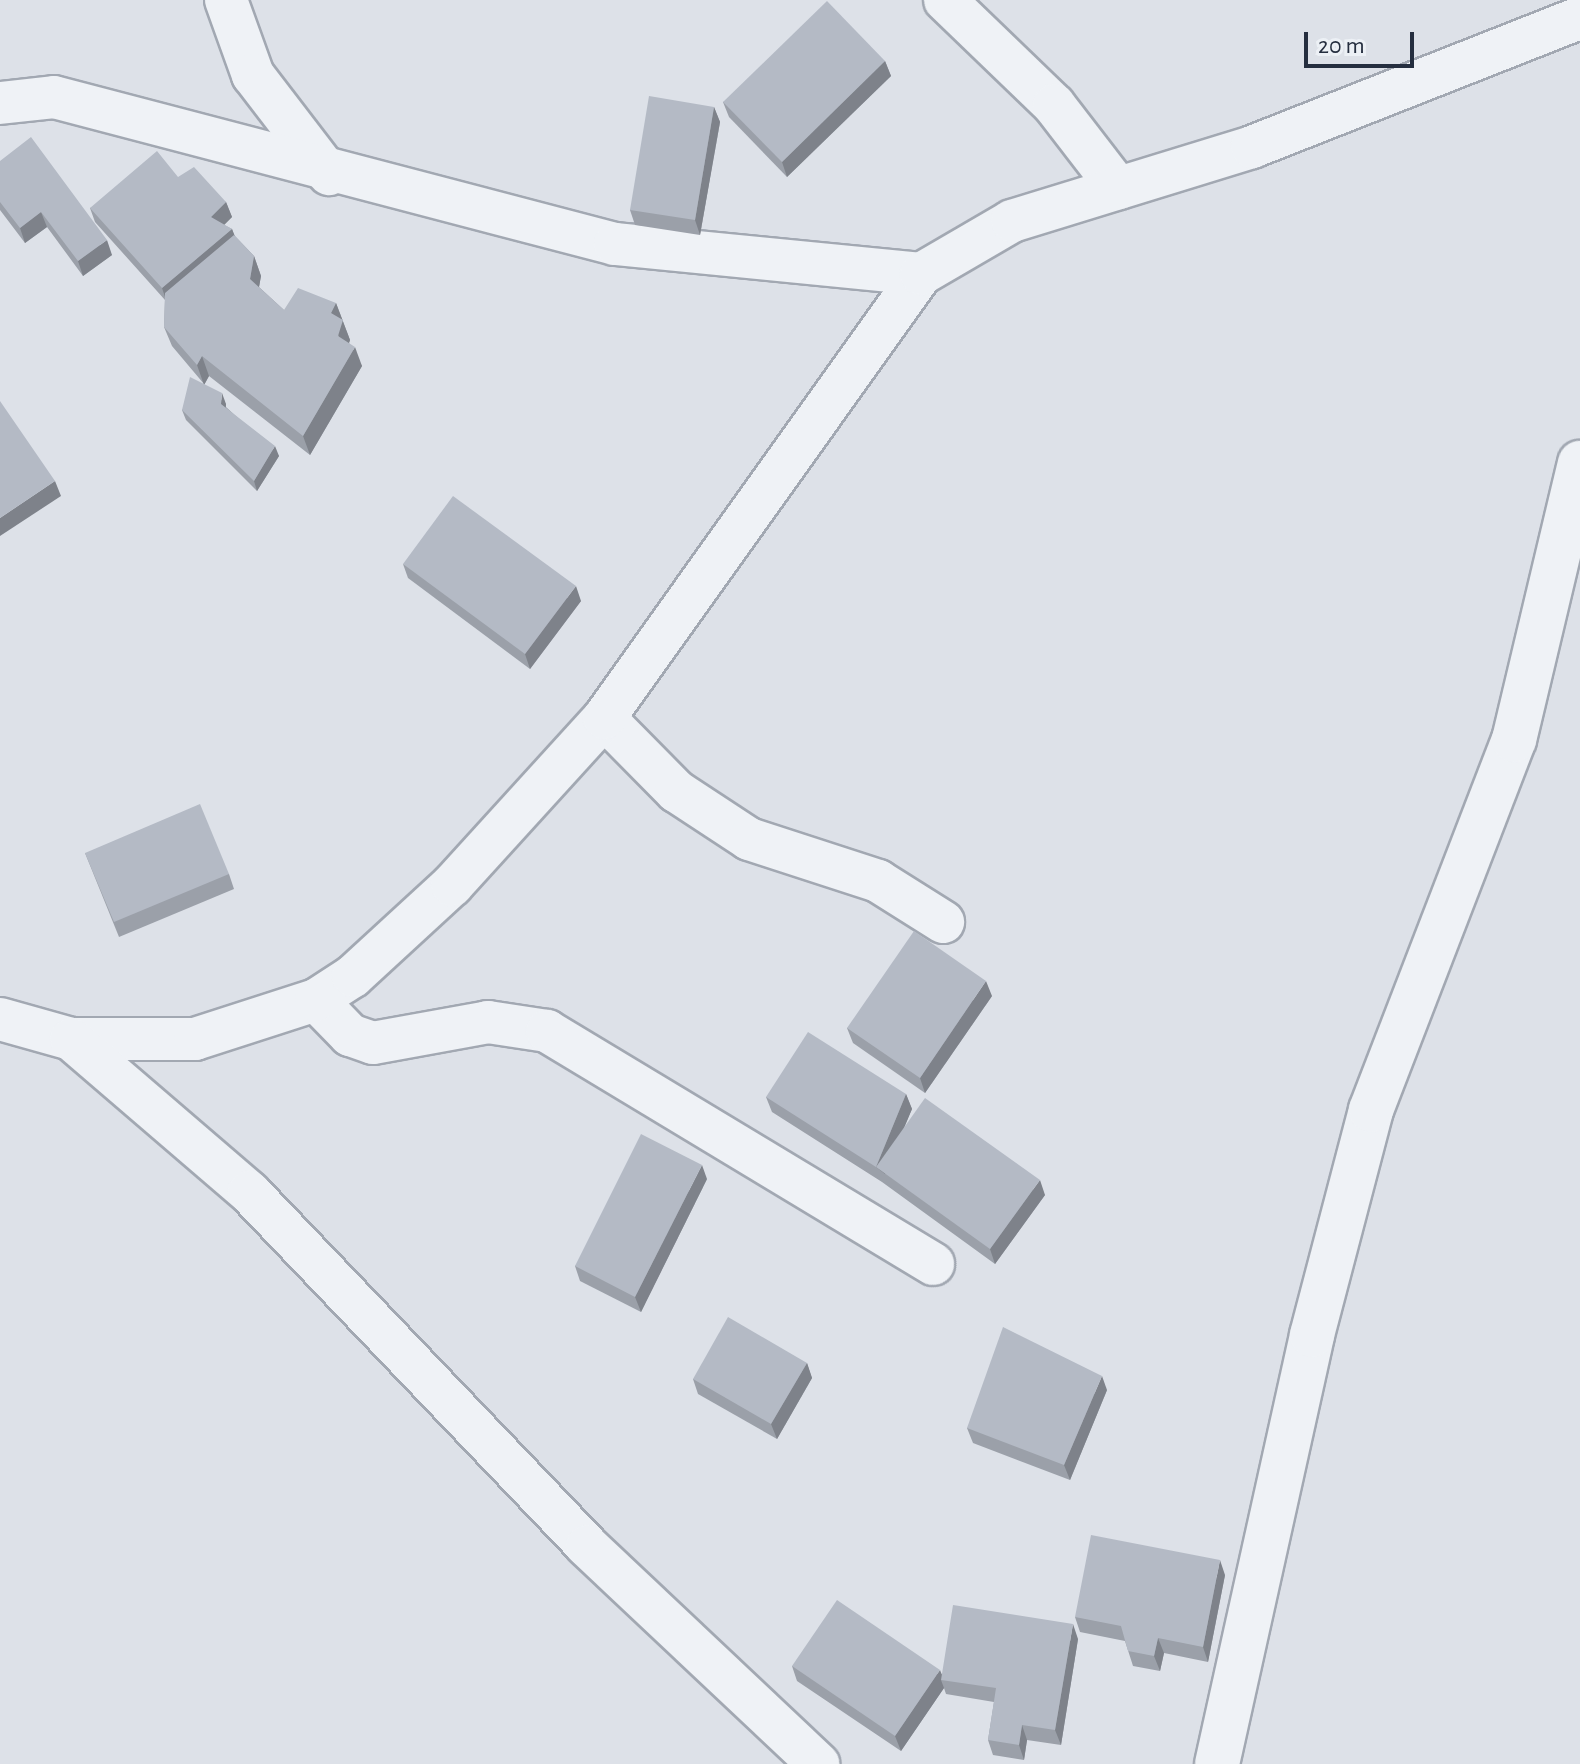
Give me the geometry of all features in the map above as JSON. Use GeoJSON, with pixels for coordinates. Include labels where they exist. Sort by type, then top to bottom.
{"type":"FeatureCollection","features":[{"type":"Feature","properties":{"kind":"street"},"geometry":{"type":"LineString","coordinates":[[226,0],[253,75],[329,174]]}},
{"type":"Feature","properties":{"kind":"street"},"geometry":{"type":"LineString","coordinates":[[945,0],[1054,105],[1118,188]]}},
{"type":"Feature","properties":{"kind":"street"},"geometry":{"type":"LineString","coordinates":[[0,1019],[71,1039],[195,1039],[316,1000],[353,976],[452,885],[604,718],[921,274],[1012,221],[1252,147],[1580,18]]}},
{"type":"Feature","properties":{"kind":"street"},"geometry":{"type":"LineString","coordinates":[[0,103],[54,97],[329,174],[615,244],[921,274]]}},
{"type":"Feature","properties":{"kind":"street"},"geometry":{"type":"LineString","coordinates":[[1217,1764],[1312,1335],[1371,1110],[1514,740],[1580,463]]}},
{"type":"Feature","properties":{"kind":"street"},"geometry":{"type":"LineString","coordinates":[[604,718],[676,791],[749,839],[878,881],[943,922]]}},
{"type":"Feature","properties":{"kind":"street"},"geometry":{"type":"LineString","coordinates":[[316,1000],[350,1035],[373,1043],[488,1022],[547,1031],[933,1264]]}},
{"type":"Feature","properties":{"kind":"street"},"geometry":{"type":"LineString","coordinates":[[71,1039],[249,1192],[587,1546],[818,1764]]}},
{"type":"Feature","properties":{"kind":"building"},"geometry":{"type":"Polygon","coordinates":[[[827,1],[885,61],[782,162],[723,102],[827,1]]]}},
{"type":"Feature","properties":{"kind":"building"},"geometry":{"type":"Polygon","coordinates":[[[649,96],[714,107],[695,220],[630,210],[649,96]]]}},
{"type":"Feature","properties":{"kind":"building"},"geometry":{"type":"Polygon","coordinates":[[[31,137],[107,240],[78,261],[41,212],[20,228],[0,202],[0,161],[31,137]]]}},
{"type":"Feature","properties":{"kind":"building"},"geometry":{"type":"Polygon","coordinates":[[[157,151],[178,177],[194,167],[226,202],[211,217],[232,229],[162,288],[90,208],[157,151]]]}},
{"type":"Feature","properties":{"kind":"building"},"geometry":{"type":"Polygon","coordinates":[[[234,235],[254,256],[250,279],[284,310],[298,288],[336,303],[331,313],[343,320],[338,336],[355,347],[303,436],[202,356],[197,365],[164,327],[165,293],[234,235]]]}},
{"type":"Feature","properties":{"kind":"building"},"geometry":{"type":"Polygon","coordinates":[[[190,377],[222,393],[221,404],[275,446],[254,481],[182,410],[190,377]]]}},
{"type":"Feature","properties":{"kind":"building"},"geometry":{"type":"Polygon","coordinates":[[[0,401],[55,481],[0,518],[0,401]]]}},
{"type":"Feature","properties":{"kind":"building"},"geometry":{"type":"Polygon","coordinates":[[[453,496],[576,586],[525,654],[403,564],[453,496]]]}},
{"type":"Feature","properties":{"kind":"building"},"geometry":{"type":"Polygon","coordinates":[[[200,804],[229,874],[114,922],[85,853],[200,804]]]}},
{"type":"Feature","properties":{"kind":"building"},"geometry":{"type":"Polygon","coordinates":[[[914,931],[986,981],[920,1078],[847,1028],[914,931]]]}},
{"type":"Feature","properties":{"kind":"building"},"geometry":{"type":"Polygon","coordinates":[[[808,1032],[906,1094],[876,1167],[766,1097],[808,1032]]]}},
{"type":"Feature","properties":{"kind":"building"},"geometry":{"type":"Polygon","coordinates":[[[925,1098],[1040,1180],[990,1249],[876,1167],[925,1098]]]}},
{"type":"Feature","properties":{"kind":"building"},"geometry":{"type":"Polygon","coordinates":[[[641,1134],[702,1165],[635,1297],[575,1266],[641,1134]]]}},
{"type":"Feature","properties":{"kind":"building"},"geometry":{"type":"Polygon","coordinates":[[[728,1317],[807,1363],[771,1424],[693,1379],[728,1317]]]}},
{"type":"Feature","properties":{"kind":"building"},"geometry":{"type":"Polygon","coordinates":[[[1003,1327],[1102,1376],[1064,1465],[967,1428],[1003,1327]]]}},
{"type":"Feature","properties":{"kind":"building"},"geometry":{"type":"Polygon","coordinates":[[[1091,1535],[1220,1560],[1203,1647],[1158,1638],[1154,1656],[1128,1651],[1121,1626],[1075,1617],[1091,1535]]]}},
{"type":"Feature","properties":{"kind":"building"},"geometry":{"type":"Polygon","coordinates":[[[837,1600],[940,1670],[895,1736],[792,1666],[837,1600]]]}},
{"type":"Feature","properties":{"kind":"building"},"geometry":{"type":"Polygon","coordinates":[[[953,1605],[1073,1624],[1055,1730],[1022,1725],[1019,1745],[988,1740],[996,1688],[941,1680],[953,1605]]]}}]}
